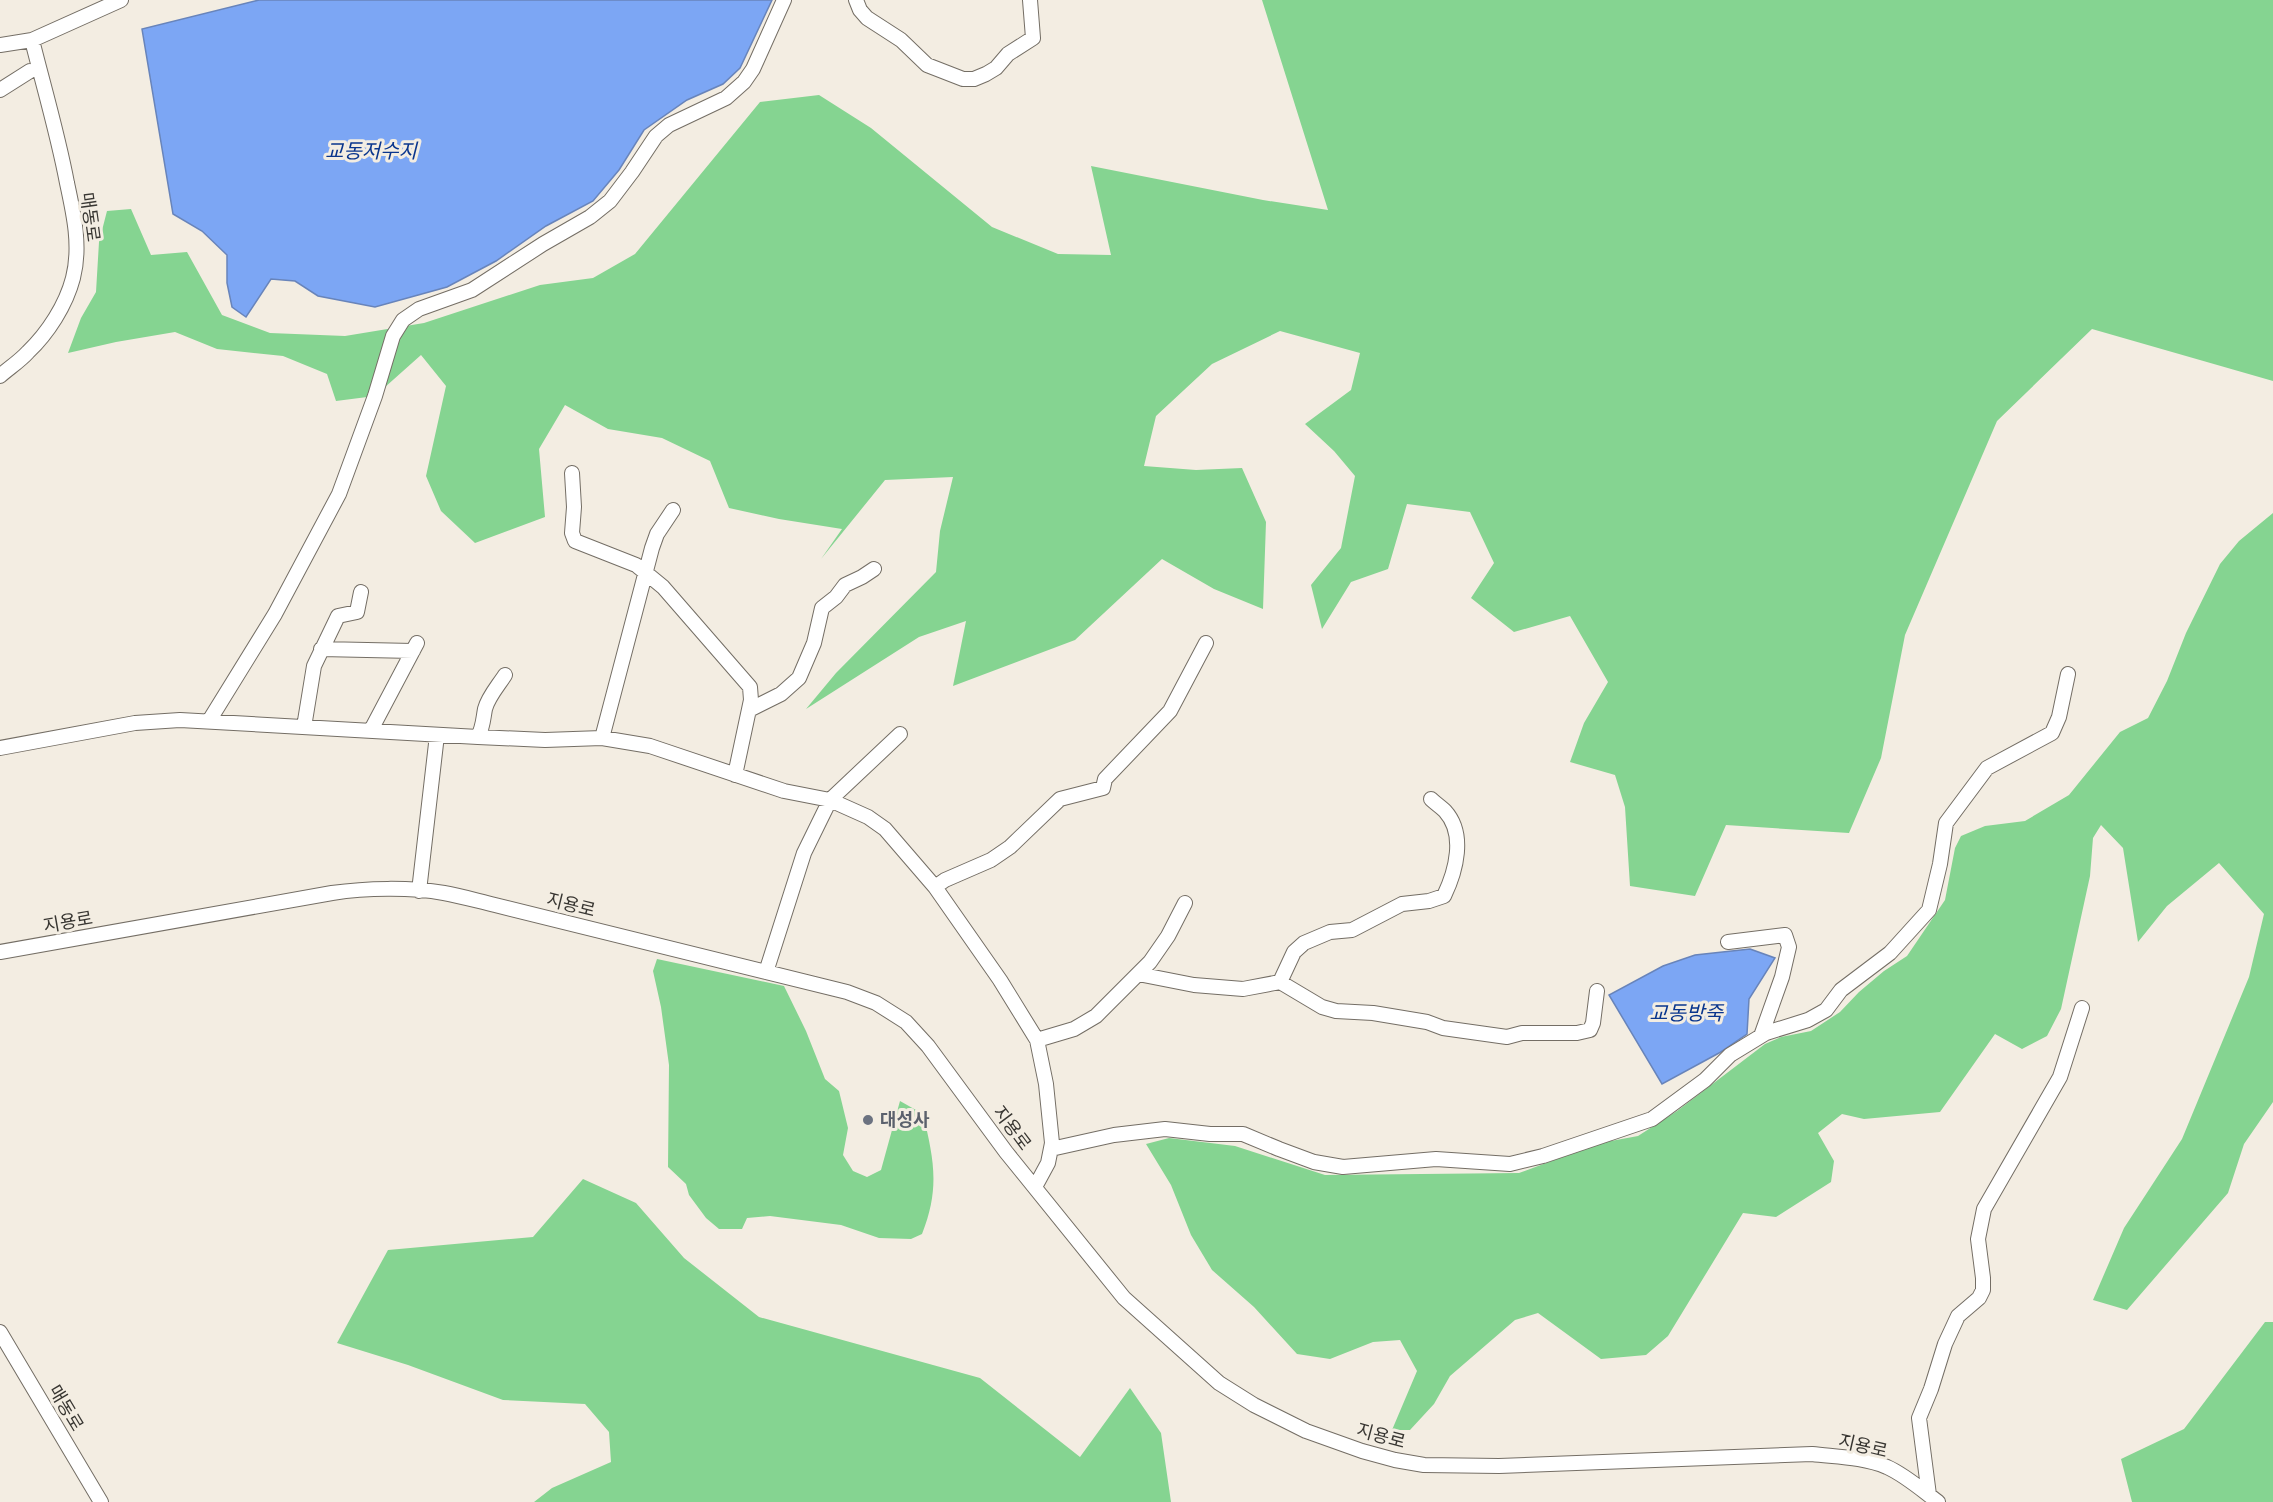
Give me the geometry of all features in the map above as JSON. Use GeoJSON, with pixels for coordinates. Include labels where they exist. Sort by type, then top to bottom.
{"type":"FeatureCollection","features":[{"type":"Feature","properties":{"kind":"street"},"geometry":{"type":"LineString","coordinates":[[0,45],[32,40],[121,0]]}},
{"type":"Feature","properties":{"kind":"street"},"geometry":{"type":"LineString","coordinates":[[209,721],[275,614],[339,494],[375,396],[393,336],[403,320],[419,309],[472,290],[590,217],[610,201],[656,136],[669,125],[726,98],[744,82],[753,69],[784,0]]}},
{"type":"Feature","properties":{"kind":"street"},"geometry":{"type":"LineString","coordinates":[[856,0],[860,10],[867,18],[901,40],[927,64],[963,79],[974,79],[996,68],[1008,54],[1033,38],[1030,0]]}},
{"type":"Feature","properties":{"kind":"street","name":"매동로"},"geometry":{"type":"LineString","coordinates":[[0,376],[28,352],[57,314],[73,280],[77,260],[77,235],[62,154],[32,40]]}},
{"type":"Feature","properties":{"kind":"street"},"geometry":{"type":"LineString","coordinates":[[0,90],[30,71]]}},
{"type":"Feature","properties":{"kind":"street"},"geometry":{"type":"LineString","coordinates":[[572,473],[574,507],[572,533],[575,541],[636,565],[663,587],[750,687],[749,710],[735,775]]}},
{"type":"Feature","properties":{"kind":"street"},"geometry":{"type":"LineString","coordinates":[[602,738],[657,534],[673,510]]}},
{"type":"Feature","properties":{"kind":"street"},"geometry":{"type":"LineString","coordinates":[[749,710],[781,694],[799,678],[814,643],[822,608],[836,597],[845,585],[874,570]]}},
{"type":"Feature","properties":{"kind":"street"},"geometry":{"type":"LineString","coordinates":[[304,727],[314,666],[321,649],[338,616],[357,612],[361,592]]}},
{"type":"Feature","properties":{"kind":"street"},"geometry":{"type":"LineString","coordinates":[[935,888],[945,880],[991,860],[1010,847],[1060,799],[1102,788],[1105,779],[1170,711],[1206,643]]}},
{"type":"Feature","properties":{"kind":"street"},"geometry":{"type":"LineString","coordinates":[[321,649],[415,647],[371,730]]}},
{"type":"Feature","properties":{"kind":"street"},"geometry":{"type":"LineString","coordinates":[[1051,1149],[1114,1136],[1165,1129],[1210,1134],[1243,1134],[1314,1162],[1343,1167],[1436,1159],[1510,1164],[1543,1156],[1652,1119],[1705,1080],[1730,1055],[1766,1033],[1808,1020],[1826,1010],[1841,990],[1890,952],[1929,909],[1940,864],[1946,823],[1988,768],[2052,733],[2059,717],[2068,674]]}},
{"type":"Feature","properties":{"kind":"street"},"geometry":{"type":"LineString","coordinates":[[478,737],[484,726],[485,709],[489,699],[505,675]]}},
{"type":"Feature","properties":{"kind":"street"},"geometry":{"type":"LineString","coordinates":[[0,748],[135,723],[180,720],[545,740],[602,738],[650,746],[784,791],[830,800],[868,817],[885,829],[935,888],[1000,980],[1037,1040],[1046,1084],[1052,1143],[1048,1163],[1035,1186]]}},
{"type":"Feature","properties":{"kind":"street"},"geometry":{"type":"LineString","coordinates":[[766,972],[804,853],[830,800],[900,734]]}},
{"type":"Feature","properties":{"kind":"street"},"geometry":{"type":"LineString","coordinates":[[419,891],[437,735]]}},
{"type":"Feature","properties":{"kind":"street"},"geometry":{"type":"LineString","coordinates":[[1280,982],[1294,952],[1304,943],[1330,932],[1352,930],[1402,904],[1429,901],[1444,896],[1451,881],[1456,857],[1456,830],[1446,812],[1431,799]]}},
{"type":"Feature","properties":{"kind":"street","name":"지용로"},"geometry":{"type":"LineString","coordinates":[[0,951],[332,893],[353,890],[419,891],[453,895],[848,992],[876,1003],[906,1022],[928,1046],[1006,1152],[1124,1298],[1219,1383],[1254,1406],[1297,1427],[1362,1451],[1424,1465],[1499,1466],[1812,1455],[1858,1459],[1887,1467],[1934,1499]]}},
{"type":"Feature","properties":{"kind":"street"},"geometry":{"type":"LineString","coordinates":[[1037,1040],[1074,1029],[1096,1016],[1150,962],[1168,936],[1185,903]]}},
{"type":"Feature","properties":{"kind":"street"},"geometry":{"type":"LineString","coordinates":[[1728,942],[1785,935],[1790,947],[1761,1036]]}},
{"type":"Feature","properties":{"kind":"street"},"geometry":{"type":"LineString","coordinates":[[1138,974],[1194,985],[1243,989],[1280,982],[1322,1007],[1336,1011],[1373,1013],[1427,1022],[1443,1028],[1507,1037],[1522,1033],[1577,1033],[1590,1030],[1597,991]]}},
{"type":"Feature","properties":{"kind":"street"},"geometry":{"type":"LineString","coordinates":[[1934,1499],[1919,1418],[1945,1344],[1959,1316],[1979,1298],[1983,1290],[1978,1239],[1984,1209],[2060,1077],[2082,1008]]}},
{"type":"Feature","properties":{"kind":"street","name":"매동로"},"geometry":{"type":"LineString","coordinates":[[0,1332],[101,1502]]}},
{"type":"Feature","properties":{"kind":"green space"},"geometry":{"type":"Polygon","coordinates":[[[1262,0],[2273,0],[2273,381],[2092,329],[1997,421],[1905,635],[1881,758],[1849,833],[1726,825],[1695,896],[1630,886],[1625,807],[1615,775],[1570,762],[1584,723],[1608,682],[1570,616],[1514,632],[1471,598],[1494,563],[1470,512],[1407,504],[1388,569],[1351,582],[1322,629],[1311,585],[1341,548],[1355,476],[1334,451],[1305,424],[1351,390],[1360,353],[1280,331],[1212,364],[1156,416],[1144,466],[1196,470],[1242,468],[1266,522],[1263,609],[1214,589],[1162,559],[1075,640],[953,686],[966,621],[919,637],[806,709],[836,673],[936,572],[940,531],[953,477],[885,480],[821,559],[842,529],[729,508],[710,461],[662,438],[608,429],[565,405],[539,449],[545,517],[475,543],[441,511],[426,476],[446,386],[421,355],[375,396],[336,401],[327,374],[283,356],[217,349],[175,332],[68,353],[81,318],[96,292],[99,242],[107,211],[131,209],[151,255],[187,252],[222,315],[270,333],[345,336],[424,323],[540,285],[593,278],[635,254],[760,102],[819,95],[871,128],[992,227],[1058,254],[1111,255],[1091,166],[1263,200],[1328,210],[1262,0]]]}},
{"type":"Feature","properties":{"kind":"green space"},"geometry":{"type":"Polygon","coordinates":[[[2273,513],[2273,1102],[2244,1144],[2228,1193],[2127,1310],[2093,1300],[2124,1228],[2182,1139],[2249,977],[2264,914],[2219,863],[2167,906],[2138,942],[2123,848],[2101,825],[2093,838],[2090,876],[2061,1009],[2047,1036],[2022,1049],[1995,1034],[1940,1112],[1864,1119],[1842,1114],[1818,1133],[1834,1161],[1831,1182],[1776,1217],[1743,1213],[1668,1336],[1646,1355],[1601,1359],[1538,1313],[1515,1320],[1450,1376],[1434,1404],[1410,1430],[1392,1430],[1417,1371],[1400,1340],[1373,1342],[1330,1359],[1297,1354],[1254,1307],[1212,1270],[1191,1235],[1171,1185],[1146,1144],[1169,1138],[1235,1146],[1325,1175],[1519,1173],[1600,1143],[1638,1136],[1677,1111],[1765,1044],[1781,1037],[1811,1031],[1840,1012],[1884,971],[1907,956],[1945,900],[1955,848],[1961,836],[1985,826],[2025,821],[2069,795],[2120,732],[2148,718],[2220,564],[2239,541],[2273,513]]]}},
{"type":"Feature","properties":{"kind":"green space"},"geometry":{"type":"Polygon","coordinates":[[[657,959],[784,986],[806,1031],[825,1079],[839,1091],[848,1128],[843,1155],[853,1171],[867,1177],[881,1170],[900,1101],[923,1114],[932,1160],[933,1188],[928,1218],[922,1234],[911,1239],[879,1238],[841,1225],[770,1216],[747,1218],[742,1229],[719,1229],[706,1218],[689,1195],[686,1184],[668,1167],[669,1065],[661,1007],[653,971],[657,959]]]}},
{"type":"Feature","properties":{"kind":"green space"},"geometry":{"type":"Polygon","coordinates":[[[583,1179],[636,1203],[684,1258],[759,1317],[980,1378],[1080,1457],[1130,1388],[1161,1433],[1171,1502],[534,1502],[552,1488],[611,1462],[609,1432],[585,1404],[503,1400],[408,1365],[337,1343],[388,1250],[533,1237],[583,1179]]]}},
{"type":"Feature","properties":{"kind":"green space"},"geometry":{"type":"Polygon","coordinates":[[[2265,1322],[2273,1322],[2273,1502],[2132,1502],[2121,1459],[2184,1429],[2265,1322]]]}},
{"type":"Feature","properties":{"kind":"water","name":"교동저수지"},"geometry":{"type":"Polygon","coordinates":[[[259,0],[772,0],[740,68],[723,84],[687,100],[644,130],[619,170],[593,201],[546,226],[496,261],[447,287],[375,307],[318,296],[295,281],[271,279],[246,317],[232,307],[227,283],[227,255],[202,231],[173,214],[142,29],[259,0]]]}},
{"type":"Feature","properties":{"kind":"water","name":"교동방죽"},"geometry":{"type":"Polygon","coordinates":[[[1750,949],[1775,958],[1749,999],[1747,1034],[1719,1053],[1662,1084],[1609,995],[1663,966],[1695,955],[1750,949]]]}},
{"type":"Feature","properties":{"kind":"place","name":"대성사"},"geometry":{"type":"Point","coordinates":[868,1120]}}]}
